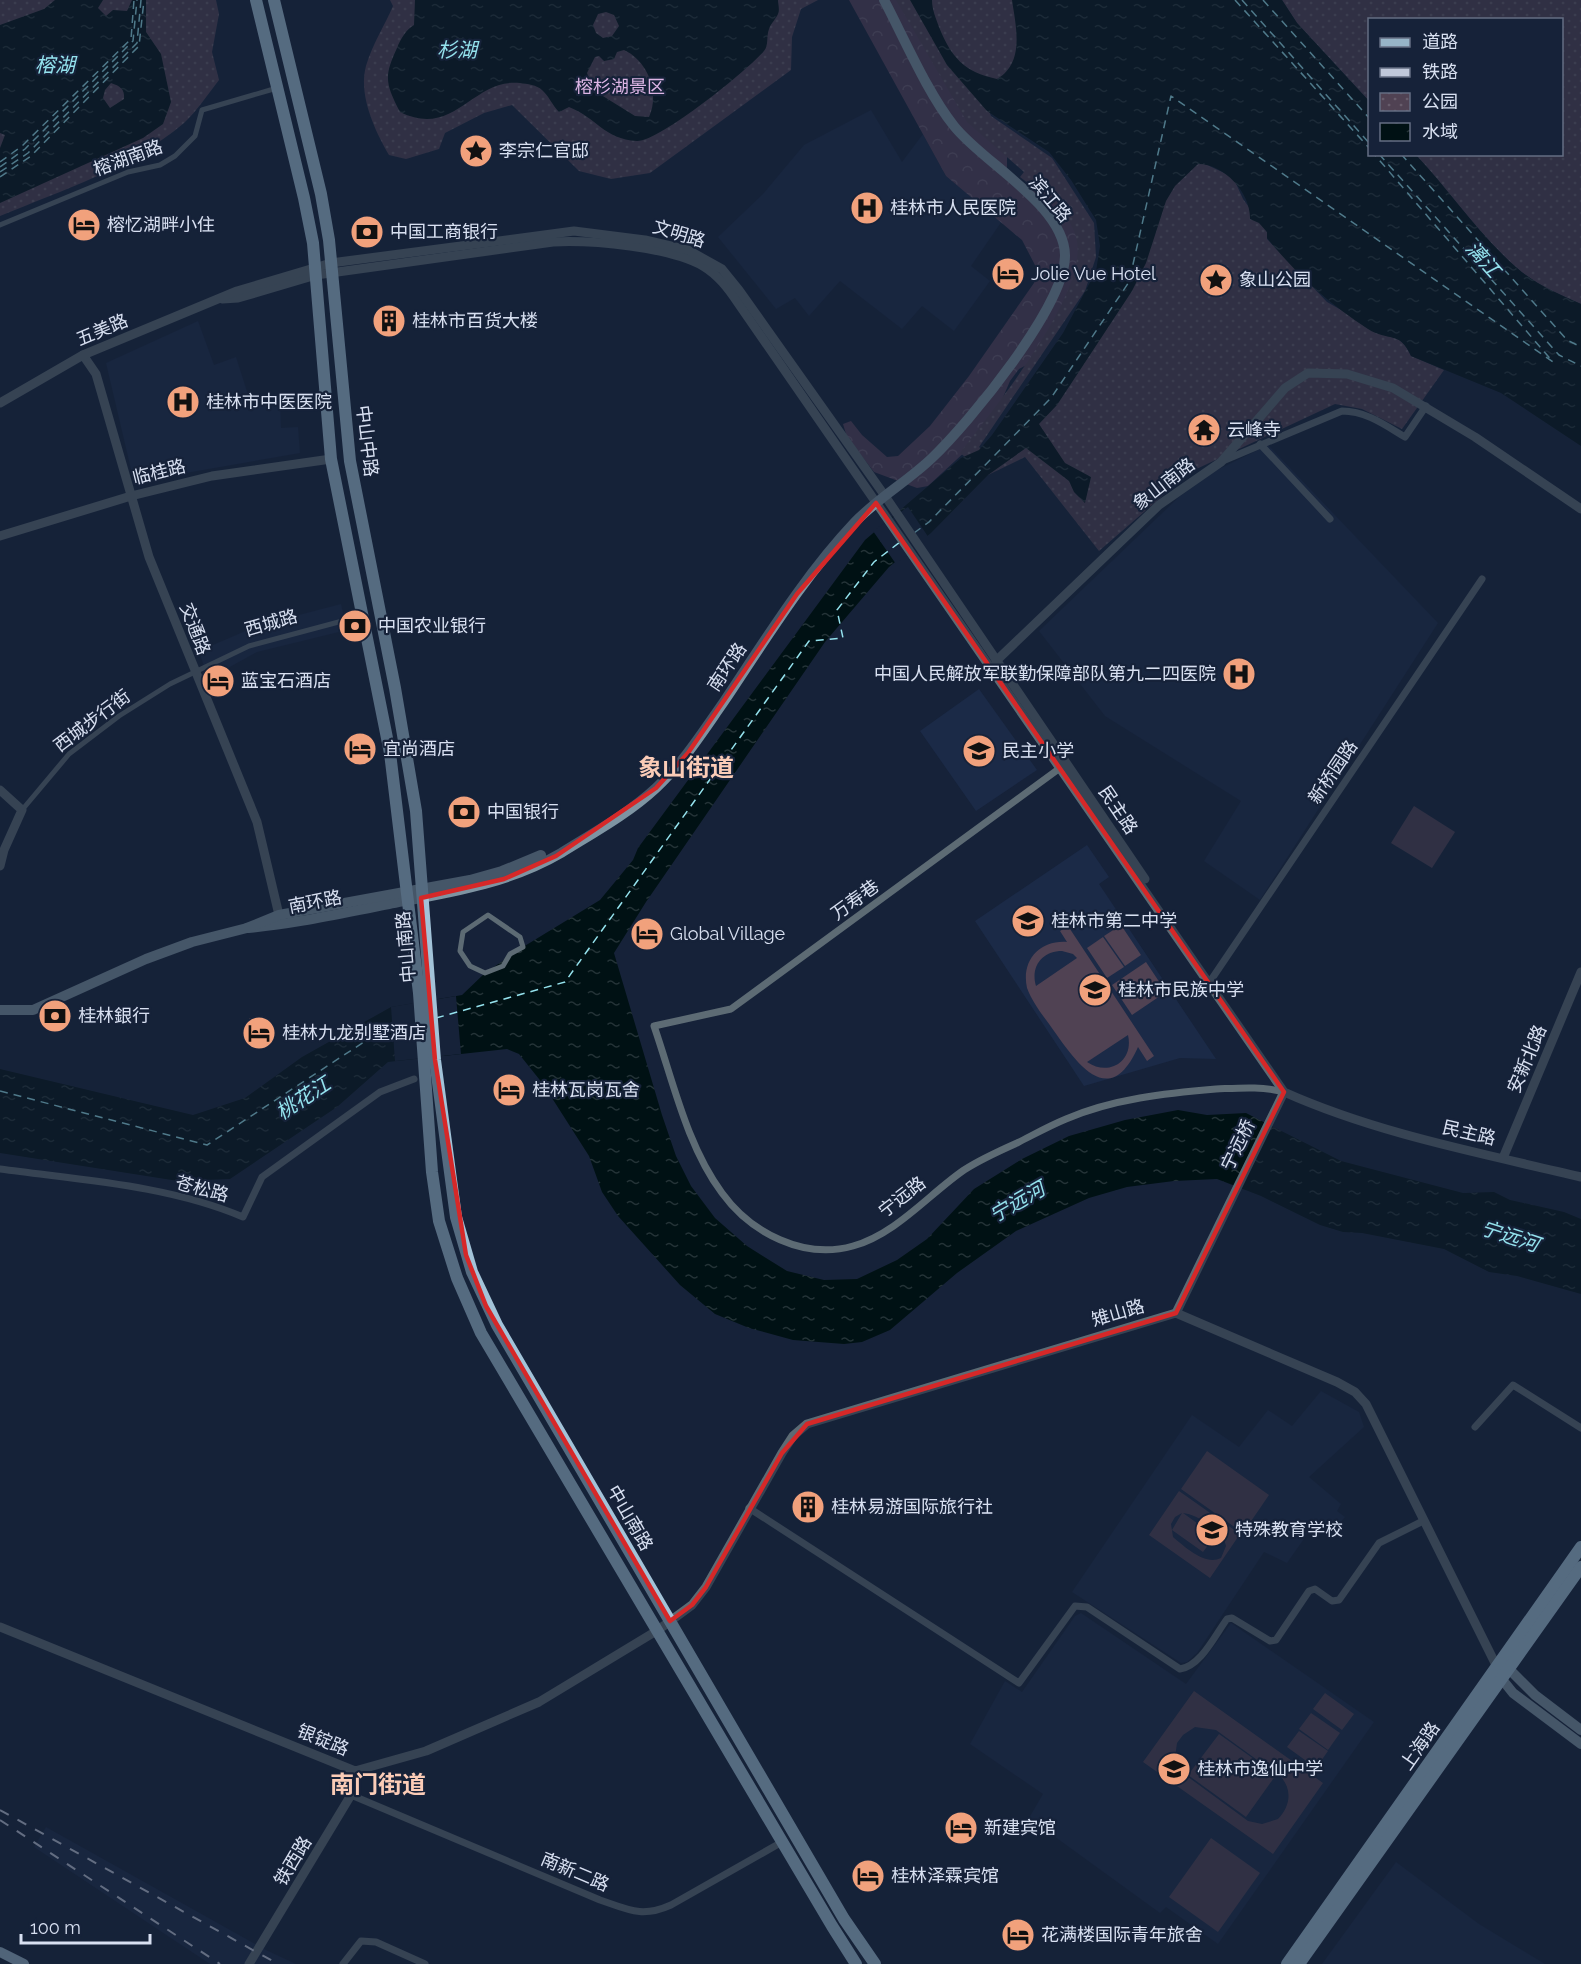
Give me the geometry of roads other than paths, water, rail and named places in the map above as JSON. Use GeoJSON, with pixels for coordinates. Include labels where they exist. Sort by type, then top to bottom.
{"type":"FeatureCollection","features":[{"type":"Feature","properties":{"kind":"highway","name":"中山中路"},"geometry":{"type":"LineString","coordinates":[[256,0],[304,198],[315,270],[331,459],[390,753],[399,814],[406,895]]}},
{"type":"Feature","properties":{"kind":"highway","name":"中山中路"},"geometry":{"type":"LineString","coordinates":[[274,0],[321,194],[332,268],[350,461],[416,811],[420,893]]}},
{"type":"Feature","properties":{"kind":"highway","name":"中山南路"},"geometry":{"type":"LineString","coordinates":[[420,893],[424,993]]}},
{"type":"Feature","properties":{"kind":"highway","name":"中山南路"},"geometry":{"type":"LineString","coordinates":[[406,895],[424,993]]}},
{"type":"Feature","properties":{"kind":"highway"},"geometry":{"type":"LineString","coordinates":[[424,993],[430,1060]]}},
{"type":"Feature","properties":{"kind":"highway","name":"中山南路"},"geometry":{"type":"LineString","coordinates":[[430,1060],[458,1226],[479,1290],[838,1910],[874,1964]]}},
{"type":"Feature","properties":{"kind":"highway","name":"中山南路"},"geometry":{"type":"LineString","coordinates":[[430,1060],[427,1113],[435,1197],[445,1243],[464,1297],[481,1333],[856,1964]]}},
{"type":"Feature","properties":{"kind":"highway","name":"上海路"},"geometry":{"type":"LineString","coordinates":[[1502,1671],[1581,1547]]}},
{"type":"Feature","properties":{"kind":"highway","name":"上海路"},"geometry":{"type":"LineString","coordinates":[[1287,1964],[1310,1940],[1502,1671],[1581,1567]]}},
{"type":"Feature","properties":{"kind":"highway","name":"上海路"},"geometry":{"type":"LineString","coordinates":[[1299,1964],[1310,1940]]}},
{"type":"Feature","properties":{"kind":"main road","name":"滨江路"},"geometry":{"type":"LineString","coordinates":[[881,500],[933,457],[994,385],[1039,321],[1056,289],[1065,256],[1056,226],[1036,203],[954,126],[884,0]]}},
{"type":"Feature","properties":{"kind":"main road","name":"南环路"},"geometry":{"type":"LineString","coordinates":[[0,1010],[33,1010],[146,959],[192,942],[247,928],[279,915],[420,893],[502,871],[591,834],[629,810],[656,788],[688,753],[797,594],[856,521],[881,500]]}},
{"type":"Feature","properties":{"kind":"main road","name":"南环路"},"geometry":{"type":"LineString","coordinates":[[247,928],[281,925],[406,895]]}},
{"type":"Feature","properties":{"kind":"main road","name":"南环路"},"geometry":{"type":"LineString","coordinates":[[0,1002],[47,1004]]}},
{"type":"Feature","properties":{"kind":"main road"},"geometry":{"type":"LineString","coordinates":[[1502,1671],[1581,1730]]}},
{"type":"Feature","properties":{"kind":"main road"},"geometry":{"type":"LineString","coordinates":[[1502,1671],[1513,1693],[1581,1744]]}},
{"type":"Feature","properties":{"kind":"main road"},"geometry":{"type":"LineString","coordinates":[[1279,1964],[1310,1940]]}},
{"type":"Feature","properties":{"kind":"main road"},"geometry":{"type":"LineString","coordinates":[[1304,1964],[1310,1940]]}},
{"type":"Feature","properties":{"kind":"main road"},"geometry":{"type":"LineString","coordinates":[[0,1952],[24,1964]]}},
{"type":"Feature","properties":{"kind":"street","name":"榕湖南路"},"geometry":{"type":"LineString","coordinates":[[0,225],[128,172],[160,165],[175,156],[195,136],[202,110],[278,87]]}},
{"type":"Feature","properties":{"kind":"street","name":"文明路"},"geometry":{"type":"LineString","coordinates":[[315,270],[563,241],[591,242],[686,258],[717,276],[726,286],[917,553]]}},
{"type":"Feature","properties":{"kind":"street","name":"五美路"},"geometry":{"type":"LineString","coordinates":[[0,403],[83,355],[237,291],[315,270]]}},
{"type":"Feature","properties":{"kind":"street","name":"交通路"},"geometry":{"type":"LineString","coordinates":[[83,355],[96,374],[149,557],[194,672],[225,738],[257,822],[279,915]]}},
{"type":"Feature","properties":{"kind":"street","name":"象山南路"},"geometry":{"type":"LineString","coordinates":[[996,661],[1159,505],[1221,462],[1285,388],[1308,374],[1336,372],[1393,388],[1426,406],[1581,508]]}},
{"type":"Feature","properties":{"kind":"street"},"geometry":{"type":"LineString","coordinates":[[1221,462],[1342,411],[1358,412],[1373,418],[1405,437],[1426,406]]}},
{"type":"Feature","properties":{"kind":"street"},"geometry":{"type":"LineString","coordinates":[[1260,444],[1330,519]]}},
{"type":"Feature","properties":{"kind":"street","name":"临桂路"},"geometry":{"type":"LineString","coordinates":[[0,537],[131,496],[212,476],[331,459]]}},
{"type":"Feature","properties":{"kind":"street","name":"民主路"},"geometry":{"type":"LineString","coordinates":[[917,553],[996,661],[1211,981]]}},
{"type":"Feature","properties":{"kind":"street","name":"民主路"},"geometry":{"type":"LineString","coordinates":[[917,553],[1060,768],[1266,1058],[1284,1092],[1330,1111],[1426,1140],[1581,1177]]}},
{"type":"Feature","properties":{"kind":"street","name":"新桥园路"},"geometry":{"type":"LineString","coordinates":[[1211,981],[1482,579]]}},
{"type":"Feature","properties":{"kind":"street","name":"西城路"},"geometry":{"type":"LineString","coordinates":[[194,672],[249,646],[361,616]]}},
{"type":"Feature","properties":{"kind":"street","name":"西城步行街"},"geometry":{"type":"LineString","coordinates":[[22,810],[53,771],[93,734],[148,698],[194,672]]}},
{"type":"Feature","properties":{"kind":"street","name":"万寿巷"},"geometry":{"type":"LineString","coordinates":[[654,1026],[731,1009],[1060,768]]}},
{"type":"Feature","properties":{"kind":"street"},"geometry":{"type":"LineString","coordinates":[[0,790],[22,810],[4,850],[0,866]]}},
{"type":"Feature","properties":{"kind":"street"},"geometry":{"type":"LineString","coordinates":[[488,915],[520,937],[524,947],[510,954],[503,966],[485,973],[470,966],[460,951],[463,932],[488,915]]}},
{"type":"Feature","properties":{"kind":"street","name":"安新北路"},"geometry":{"type":"LineString","coordinates":[[1503,1158],[1581,972]]}},
{"type":"Feature","properties":{"kind":"street","name":"宁远路"},"geometry":{"type":"LineString","coordinates":[[654,1026],[693,1138],[722,1193],[752,1224],[786,1242],[818,1250],[853,1246],[870,1239],[905,1216],[941,1186],[974,1163],[1067,1118],[1104,1107],[1173,1092],[1264,1086],[1284,1092]]}},
{"type":"Feature","properties":{"kind":"street","name":"苍松路"},"geometry":{"type":"LineString","coordinates":[[0,1169],[105,1183],[186,1198],[214,1204],[243,1217],[262,1177],[380,1092],[414,1079]]}},
{"type":"Feature","properties":{"kind":"street","name":"宁远桥"},"geometry":{"type":"LineString","coordinates":[[1176,1313],[1284,1092]]}},
{"type":"Feature","properties":{"kind":"street"},"geometry":{"type":"LineString","coordinates":[[1176,1313],[1312,1370],[1355,1392],[1366,1404],[1379,1425],[1423,1521],[1502,1671]]}},
{"type":"Feature","properties":{"kind":"street","name":"雉山路"},"geometry":{"type":"LineString","coordinates":[[670,1621],[692,1605],[706,1587],[748,1508],[793,1436],[807,1424],[1176,1313]]}},
{"type":"Feature","properties":{"kind":"street"},"geometry":{"type":"LineString","coordinates":[[1475,1427],[1513,1385],[1581,1428]]}},
{"type":"Feature","properties":{"kind":"street"},"geometry":{"type":"LineString","coordinates":[[748,1508],[1019,1683],[1075,1606],[1087,1607],[1180,1669],[1188,1668],[1196,1662],[1227,1619],[1232,1618],[1270,1641],[1276,1640],[1309,1591],[1315,1589],[1332,1600],[1339,1600],[1379,1543],[1423,1521]]}},
{"type":"Feature","properties":{"kind":"street","name":"银锭路"},"geometry":{"type":"LineString","coordinates":[[0,1627],[355,1771],[426,1751],[539,1702],[670,1621]]}},
{"type":"Feature","properties":{"kind":"street","name":"铁西路"},"geometry":{"type":"LineString","coordinates":[[249,1964],[351,1795],[355,1771]]}},
{"type":"Feature","properties":{"kind":"street","name":"南新二路"},"geometry":{"type":"LineString","coordinates":[[351,1795],[600,1900],[640,1913],[655,1912],[671,1905],[782,1842]]}},
{"type":"Feature","properties":{"kind":"street"},"geometry":{"type":"LineString","coordinates":[[343,1964],[361,1941],[376,1942],[425,1964]]}},
{"type":"Feature","properties":{"kind":"water","name":"榕湖"},"geometry":{"type":"Polygon","coordinates":[[[55,0],[103,0],[98,8],[106,16],[113,10],[127,11],[132,0],[146,0],[146,32],[161,54],[171,102],[163,124],[143,138],[0,203],[0,148],[5,135],[0,133],[0,25],[44,9],[55,0]],[[111,83],[105,90],[103,98],[110,108],[124,99],[123,90],[111,83]]]}},
{"type":"Feature","properties":{"kind":"water","name":"杉湖"},"geometry":{"type":"Polygon","coordinates":[[[415,0],[778,0],[779,9],[769,29],[766,49],[755,60],[683,118],[648,138],[637,141],[608,132],[569,107],[559,112],[540,88],[520,83],[503,84],[489,89],[449,113],[435,118],[419,118],[400,112],[391,94],[388,73],[400,41],[414,25],[415,0]],[[606,12],[598,14],[593,25],[596,33],[603,38],[612,36],[619,26],[614,15],[606,12]],[[624,50],[617,52],[614,59],[604,61],[599,56],[595,57],[587,73],[592,87],[635,116],[649,117],[653,98],[650,79],[640,62],[624,50]]]}},
{"type":"Feature","properties":{"kind":"water"},"geometry":{"type":"Polygon","coordinates":[[[910,0],[932,0],[939,27],[954,55],[967,67],[997,79],[1012,64],[1015,54],[1016,33],[1012,0],[1282,0],[1297,23],[1368,100],[1368,156],[1417,156],[1477,227],[1517,268],[1539,284],[1581,304],[1581,446],[1501,393],[1411,356],[1398,339],[1375,333],[1339,308],[1290,265],[1267,238],[1267,232],[1259,223],[1250,219],[1246,200],[1235,182],[1218,169],[1198,164],[1175,186],[1166,201],[1146,263],[1132,291],[1057,405],[1039,424],[1065,463],[1091,477],[1085,503],[1074,492],[1069,481],[1026,448],[988,475],[931,533],[889,567],[825,642],[646,902],[614,953],[662,1115],[676,1156],[691,1186],[715,1218],[747,1246],[787,1271],[824,1280],[857,1279],[897,1260],[927,1239],[974,1189],[1022,1159],[1069,1136],[1125,1120],[1178,1110],[1207,1115],[1246,1113],[1341,1161],[1463,1193],[1494,1192],[1510,1200],[1564,1212],[1581,1219],[1581,1294],[1517,1276],[1489,1272],[1444,1249],[1362,1233],[1343,1232],[1320,1225],[1261,1196],[1217,1179],[1174,1181],[1127,1187],[1089,1198],[1016,1231],[957,1273],[890,1330],[862,1342],[844,1344],[793,1340],[749,1328],[715,1314],[680,1285],[618,1216],[602,1192],[589,1156],[543,1084],[519,1054],[507,1049],[388,1062],[337,1107],[230,1179],[178,1181],[0,1153],[0,1069],[193,1115],[245,1098],[302,1057],[391,1007],[462,995],[485,973],[600,900],[633,860],[638,848],[865,540],[961,458],[979,450],[992,435],[1063,333],[1096,271],[1100,246],[1096,220],[1071,180],[1049,152],[987,111],[947,65],[910,0]]]}},
{"type":"Feature","properties":{"kind":"railway"},"geometry":{"type":"LineString","coordinates":[[0,1810],[278,1964]]}},
{"type":"Feature","properties":{"kind":"railway"},"geometry":{"type":"LineString","coordinates":[[0,1820],[220,1964]]}},
{"type":"Feature","properties":{"kind":"place","name":"李宗仁官邸"},"geometry":{"type":"Point","coordinates":[476,151]}},
{"type":"Feature","properties":{"kind":"place","name":"桂林市人民医院"},"geometry":{"type":"Point","coordinates":[867,208]}},
{"type":"Feature","properties":{"kind":"place","name":"榕忆湖畔小住"},"geometry":{"type":"Point","coordinates":[84,225]}},
{"type":"Feature","properties":{"kind":"place","name":"中国工商银行"},"geometry":{"type":"Point","coordinates":[367,232]}},
{"type":"Feature","properties":{"kind":"place","name":"Jolie Vue Hotel"},"geometry":{"type":"Point","coordinates":[1008,274]}},
{"type":"Feature","properties":{"kind":"place","name":"象山公园"},"geometry":{"type":"Point","coordinates":[1216,280]}},
{"type":"Feature","properties":{"kind":"place","name":"桂林市百货大楼"},"geometry":{"type":"Point","coordinates":[389,321]}},
{"type":"Feature","properties":{"kind":"place","name":"桂林市中医医院"},"geometry":{"type":"Point","coordinates":[183,402]}},
{"type":"Feature","properties":{"kind":"place","name":"云峰寺"},"geometry":{"type":"Point","coordinates":[1204,430]}},
{"type":"Feature","properties":{"kind":"place","name":"中国农业银行"},"geometry":{"type":"Point","coordinates":[355,626]}},
{"type":"Feature","properties":{"kind":"place","name":"中国人民解放军联勤保障部队第九二四医院"},"geometry":{"type":"Point","coordinates":[1239,674]}},
{"type":"Feature","properties":{"kind":"place","name":"蓝宝石酒店"},"geometry":{"type":"Point","coordinates":[218,681]}},
{"type":"Feature","properties":{"kind":"place","name":"宜尚酒店"},"geometry":{"type":"Point","coordinates":[360,749]}},
{"type":"Feature","properties":{"kind":"place","name":"民主小学"},"geometry":{"type":"Point","coordinates":[979,751]}},
{"type":"Feature","properties":{"kind":"place","name":"中国银行"},"geometry":{"type":"Point","coordinates":[464,812]}},
{"type":"Feature","properties":{"kind":"place","name":"桂林市第二中学"},"geometry":{"type":"Point","coordinates":[1028,921]}},
{"type":"Feature","properties":{"kind":"place","name":"Global Village"},"geometry":{"type":"Point","coordinates":[647,934]}},
{"type":"Feature","properties":{"kind":"place","name":"桂林市民族中学"},"geometry":{"type":"Point","coordinates":[1095,990]}},
{"type":"Feature","properties":{"kind":"place","name":"桂林銀行"},"geometry":{"type":"Point","coordinates":[55,1016]}},
{"type":"Feature","properties":{"kind":"place","name":"桂林九龙别墅酒店"},"geometry":{"type":"Point","coordinates":[259,1033]}},
{"type":"Feature","properties":{"kind":"place","name":"桂林瓦岗瓦舍"},"geometry":{"type":"Point","coordinates":[509,1090]}},
{"type":"Feature","properties":{"kind":"place","name":"桂林易游国际旅行社"},"geometry":{"type":"Point","coordinates":[808,1507]}},
{"type":"Feature","properties":{"kind":"place","name":"特殊教育学校"},"geometry":{"type":"Point","coordinates":[1212,1530]}},
{"type":"Feature","properties":{"kind":"place","name":"桂林市逸仙中学"},"geometry":{"type":"Point","coordinates":[1174,1769]}},
{"type":"Feature","properties":{"kind":"place","name":"新建宾馆"},"geometry":{"type":"Point","coordinates":[961,1828]}},
{"type":"Feature","properties":{"kind":"place","name":"桂林泽霖宾馆"},"geometry":{"type":"Point","coordinates":[868,1876]}},
{"type":"Feature","properties":{"kind":"place","name":"花满楼国际青年旅舍"},"geometry":{"type":"Point","coordinates":[1018,1935]}},
{"type":"Feature","properties":{"kind":"district","name":"象山街道"},"geometry":{"type":"Point","coordinates":[686,768]}},
{"type":"Feature","properties":{"kind":"district","name":"南门街道"},"geometry":{"type":"Point","coordinates":[378,1785]}},
{"type":"Feature","properties":{"kind":"park label","name":"榕杉湖景区"},"geometry":{"type":"Point","coordinates":[620,87]}},
{"type":"Feature","properties":{"kind":"water label","name":"漓江"},"geometry":{"type":"Point","coordinates":[1483,259]}},
{"type":"Feature","properties":{"kind":"water label","name":"桃花江"},"geometry":{"type":"Point","coordinates":[303,1098]}},
{"type":"Feature","properties":{"kind":"water label","name":"宁远河"},"geometry":{"type":"Point","coordinates":[1017,1202]}},
{"type":"Feature","properties":{"kind":"water label","name":"宁远河"},"geometry":{"type":"Point","coordinates":[1510,1236]}}]}
